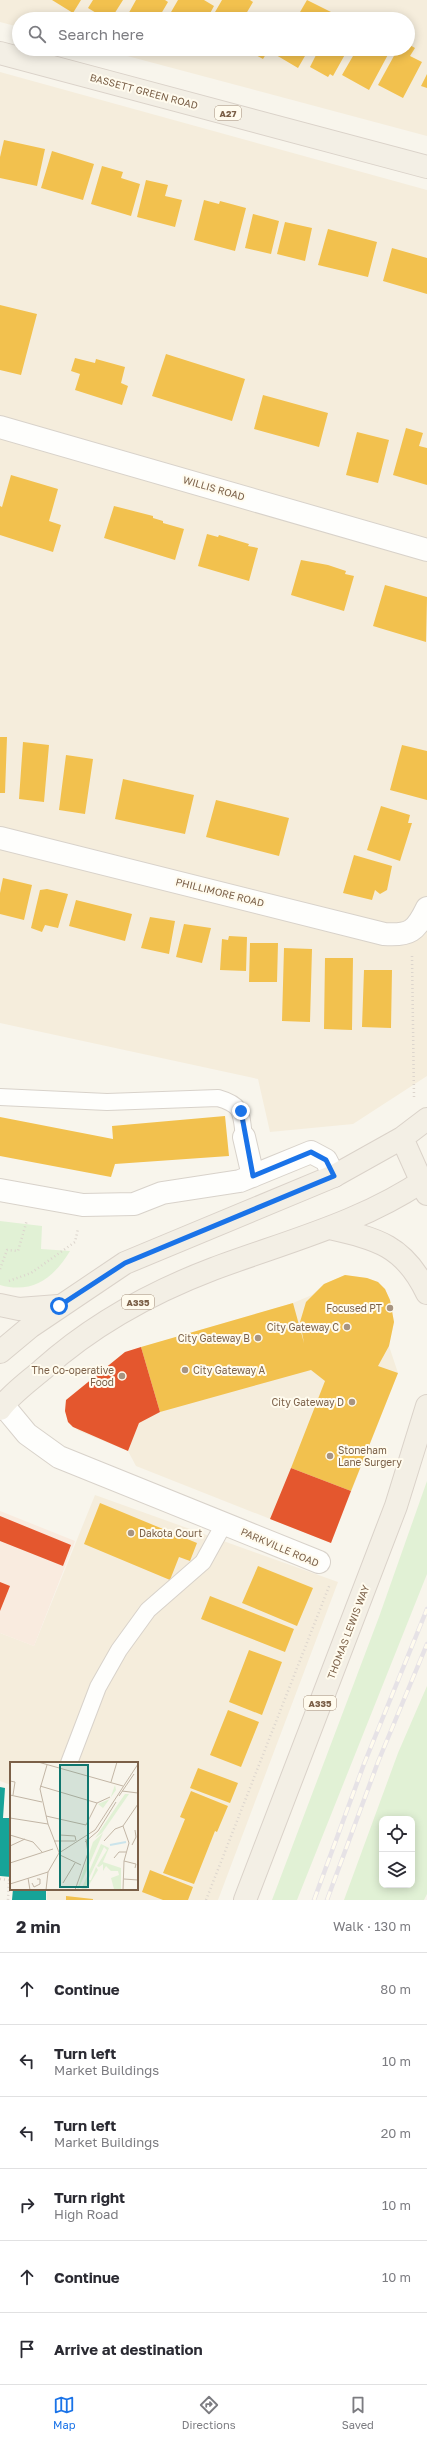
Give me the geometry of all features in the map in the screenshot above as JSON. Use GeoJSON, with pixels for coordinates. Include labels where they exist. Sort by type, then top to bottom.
{"type":"FeatureCollection","features":[{"type":"Feature","properties":{"kind":"main road","name":"BASSETT GREEN ROAD"},"geometry":{"type":"LineString","coordinates":[[0,53],[427,167]]}},
{"type":"Feature","properties":{"kind":"main road"},"geometry":{"type":"LineString","coordinates":[[0,1352],[59,1306],[125,1263],[334,1176],[402,1138],[421,1111]]}},
{"type":"Feature","properties":{"kind":"main road","name":"A335"},"geometry":{"type":"LineString","coordinates":[[1,1405],[50,1362],[88,1332],[139,1302],[212,1269],[329,1228],[361,1215],[425,1185],[402,1138]]}},
{"type":"Feature","properties":{"kind":"main road"},"geometry":{"type":"LineString","coordinates":[[329,1228],[359,1235],[394,1250],[407,1260],[417,1272],[427,1293]]}},
{"type":"Feature","properties":{"kind":"main road"},"geometry":{"type":"LineString","coordinates":[[0,1305],[19,1309],[59,1306]]}},
{"type":"Feature","properties":{"kind":"main road","name":"THOMAS LEWIS WAY"},"geometry":{"type":"LineString","coordinates":[[245,1900],[396,1506],[427,1406]]}},
{"type":"Feature","properties":{"kind":"street","name":"WILLIS ROAD"},"geometry":{"type":"LineString","coordinates":[[0,427],[427,550]]}},
{"type":"Feature","properties":{"kind":"street","name":"PHILLIMORE ROAD"},"geometry":{"type":"LineString","coordinates":[[0,838],[384,934],[399,935],[412,932]]}},
{"type":"Feature","properties":{"kind":"street"},"geometry":{"type":"LineString","coordinates":[[412,932],[420,923],[427,908]]}},
{"type":"Feature","properties":{"kind":"street"},"geometry":{"type":"LineString","coordinates":[[244,1137],[253,1176]]}},
{"type":"Feature","properties":{"kind":"street"},"geometry":{"type":"LineString","coordinates":[[0,1190],[83,1205],[134,1204],[162,1193],[240,1181],[311,1152],[326,1160],[334,1176]]}},
{"type":"Feature","properties":{"kind":"street","name":"PARKVILLE ROAD"},"geometry":{"type":"LineString","coordinates":[[1,1405],[27,1434],[60,1457],[319,1562]]}},
{"type":"Feature","properties":{"kind":"lane"},"geometry":{"type":"LineString","coordinates":[[0,1097],[107,1102],[218,1098],[232,1102],[241,1111],[244,1137]]}},
{"type":"Feature","properties":{"kind":"lane"},"geometry":{"type":"LineString","coordinates":[[69,1762],[98,1687],[119,1650],[148,1610],[203,1562],[224,1524]]}},
{"type":"Feature","properties":{"kind":"path"},"geometry":{"type":"LineString","coordinates":[[412,932],[421,1111]]}},
{"type":"Feature","properties":{"kind":"path"},"geometry":{"type":"LineString","coordinates":[[0,1269],[7,1250],[18,1251],[34,1197]]}},
{"type":"Feature","properties":{"kind":"path"},"geometry":{"type":"LineString","coordinates":[[5,1284],[31,1273],[75,1242],[83,1205]]}},
{"type":"Feature","properties":{"kind":"path","name":"PARKVILLE ROAD"},"geometry":{"type":"LineString","coordinates":[[206,1900],[334,1573],[319,1562]]}},
{"type":"Feature","properties":{"kind":"path"},"geometry":{"type":"LineString","coordinates":[[0,1880],[9,1880],[8,1900]]}},
{"type":"Feature","properties":{"kind":"shaded area"},"geometry":{"type":"Polygon","coordinates":[[[0,0],[427,0],[427,136],[127,56],[415,56],[415,12],[12,12],[12,25],[0,22],[0,0]]]}},
{"type":"Feature","properties":{"kind":"shaded area"},"geometry":{"type":"Polygon","coordinates":[[[0,72],[427,190],[427,1076],[353,1124],[270,1132],[258,1079],[0,1023],[0,72]]]}},
{"type":"Feature","properties":{"kind":"shaded area"},"geometry":{"type":"Polygon","coordinates":[[[345,1275],[367,1278],[378,1282],[385,1289],[390,1300],[394,1322],[389,1346],[398,1373],[331,1543],[136,1466],[128,1451],[79,1431],[68,1422],[65,1411],[66,1400],[125,1352],[293,1303],[312,1295],[324,1284],[345,1275]]]}},
{"type":"Feature","properties":{"kind":"shaded area"},"geometry":{"type":"Polygon","coordinates":[[[95,1495],[338,1582],[218,1900],[47,1900],[47,1890],[138,1890],[138,1762],[10,1762],[10,1785],[0,1781],[0,1633],[34,1646],[95,1495]]]}},
{"type":"Feature","properties":{"kind":"shaded area"},"geometry":{"type":"Polygon","coordinates":[[[0,1511],[75,1541],[34,1646],[0,1633],[0,1511]]]}},
{"type":"Feature","properties":{"kind":"green space"},"geometry":{"type":"Polygon","coordinates":[[[0,1221],[42,1226],[41,1249],[70,1251],[56,1269],[41,1282],[32,1286],[22,1287],[0,1285],[0,1221]]]}},
{"type":"Feature","properties":{"kind":"green space"},"geometry":{"type":"Polygon","coordinates":[[[427,1481],[427,1574],[297,1900],[272,1900],[379,1617],[427,1481]]]}},
{"type":"Feature","properties":{"kind":"green space"},"geometry":{"type":"Polygon","coordinates":[[[427,1686],[427,1894],[424,1900],[344,1900],[398,1753],[427,1686]]]}},
{"type":"Feature","properties":{"kind":"building: Homes"},"geometry":{"type":"Polygon","coordinates":[[[52,0],[81,0],[74,12],[52,0]]]}},
{"type":"Feature","properties":{"kind":"building: Homes"},"geometry":{"type":"Polygon","coordinates":[[[93,0],[123,0],[115,12],[95,12],[88,8],[93,0]]]}},
{"type":"Feature","properties":{"kind":"building: Homes"},"geometry":{"type":"Polygon","coordinates":[[[136,0],[165,0],[168,2],[162,12],[129,12],[136,0]]]}},
{"type":"Feature","properties":{"kind":"building: Homes"},"geometry":{"type":"Polygon","coordinates":[[[178,0],[204,0],[214,6],[211,12],[171,12],[178,0]]]}},
{"type":"Feature","properties":{"kind":"building: Homes"},"geometry":{"type":"Polygon","coordinates":[[[222,0],[250,0],[253,2],[247,12],[215,12],[222,0]]]}},
{"type":"Feature","properties":{"kind":"building: Homes"},"geometry":{"type":"Polygon","coordinates":[[[307,0],[331,12],[300,12],[307,0]]]}},
{"type":"Feature","properties":{"kind":"building: Homes"},"geometry":{"type":"Polygon","coordinates":[[[258,56],[265,56],[263,59],[258,56]]]}},
{"type":"Feature","properties":{"kind":"building: Homes"},"geometry":{"type":"Polygon","coordinates":[[[278,56],[305,56],[298,68],[278,56]]]}},
{"type":"Feature","properties":{"kind":"building: Homes"},"geometry":{"type":"Polygon","coordinates":[[[316,56],[344,56],[333,76],[330,74],[328,77],[310,67],[316,56]]]}},
{"type":"Feature","properties":{"kind":"building: Homes"},"geometry":{"type":"Polygon","coordinates":[[[353,56],[387,56],[369,90],[342,75],[353,56]]]}},
{"type":"Feature","properties":{"kind":"building: Homes"},"geometry":{"type":"Polygon","coordinates":[[[394,56],[410,56],[422,62],[403,98],[378,85],[394,56]]]}},
{"type":"Feature","properties":{"kind":"building: Homes"},"geometry":{"type":"Polygon","coordinates":[[[427,74],[427,88],[421,86],[427,74]]]}},
{"type":"Feature","properties":{"kind":"building: Homes"},"geometry":{"type":"Polygon","coordinates":[[[4,140],[45,149],[37,186],[0,178],[0,157],[4,140]]]}},
{"type":"Feature","properties":{"kind":"building: Homes"},"geometry":{"type":"Polygon","coordinates":[[[52,151],[94,164],[83,200],[41,188],[52,151]]]}},
{"type":"Feature","properties":{"kind":"building: Homes"},"geometry":{"type":"Polygon","coordinates":[[[102,166],[123,172],[121,178],[140,184],[131,216],[91,204],[102,166]]]}},
{"type":"Feature","properties":{"kind":"building: Homes"},"geometry":{"type":"Polygon","coordinates":[[[146,180],[168,185],[165,196],[182,200],[175,227],[137,217],[146,180]]]}},
{"type":"Feature","properties":{"kind":"building: Homes"},"geometry":{"type":"Polygon","coordinates":[[[204,200],[219,204],[220,201],[246,208],[235,251],[194,240],[204,200]]]}},
{"type":"Feature","properties":{"kind":"building: Homes"},"geometry":{"type":"Polygon","coordinates":[[[253,214],[279,221],[271,254],[245,248],[253,214]]]}},
{"type":"Feature","properties":{"kind":"building: Homes"},"geometry":{"type":"Polygon","coordinates":[[[285,222],[312,228],[305,261],[277,254],[285,222]]]}},
{"type":"Feature","properties":{"kind":"building: Homes"},"geometry":{"type":"Polygon","coordinates":[[[328,229],[377,242],[368,277],[318,265],[328,229]]]}},
{"type":"Feature","properties":{"kind":"building: Homes"},"geometry":{"type":"Polygon","coordinates":[[[392,248],[427,258],[427,294],[383,281],[392,248]]]}},
{"type":"Feature","properties":{"kind":"building: Homes"},"geometry":{"type":"Polygon","coordinates":[[[0,305],[37,314],[21,375],[0,370],[0,305]]]}},
{"type":"Feature","properties":{"kind":"building: Homes"},"geometry":{"type":"Polygon","coordinates":[[[166,354],[245,379],[232,421],[152,396],[166,354]]]}},
{"type":"Feature","properties":{"kind":"building: Homes"},"geometry":{"type":"Polygon","coordinates":[[[75,358],[95,363],[96,359],[125,367],[121,383],[128,386],[122,405],[75,390],[80,374],[71,371],[75,358]]]}},
{"type":"Feature","properties":{"kind":"building: Homes"},"geometry":{"type":"Polygon","coordinates":[[[263,395],[328,413],[319,447],[254,429],[263,395]]]}},
{"type":"Feature","properties":{"kind":"building: Homes"},"geometry":{"type":"Polygon","coordinates":[[[406,428],[423,433],[419,446],[427,448],[427,485],[393,475],[406,428]]]}},
{"type":"Feature","properties":{"kind":"building: Homes"},"geometry":{"type":"Polygon","coordinates":[[[357,432],[389,440],[378,483],[346,475],[357,432]]]}},
{"type":"Feature","properties":{"kind":"building: Homes"},"geometry":{"type":"Polygon","coordinates":[[[11,475],[58,489],[49,521],[61,525],[53,552],[0,535],[0,506],[2,507],[11,475]]]}},
{"type":"Feature","properties":{"kind":"building: Homes"},"geometry":{"type":"Polygon","coordinates":[[[114,506],[153,516],[153,518],[163,521],[163,523],[184,529],[175,560],[104,538],[114,506]]]}},
{"type":"Feature","properties":{"kind":"building: Homes"},"geometry":{"type":"Polygon","coordinates":[[[207,534],[218,537],[219,535],[249,544],[248,546],[258,548],[249,581],[198,566],[207,534]]]}},
{"type":"Feature","properties":{"kind":"building: Homes"},"geometry":{"type":"Polygon","coordinates":[[[301,560],[328,565],[346,571],[345,574],[354,576],[344,611],[291,595],[301,560]]]}},
{"type":"Feature","properties":{"kind":"building: Homes"},"geometry":{"type":"Polygon","coordinates":[[[385,585],[427,597],[426,642],[373,626],[385,585]]]}},
{"type":"Feature","properties":{"kind":"building: Homes"},"geometry":{"type":"Polygon","coordinates":[[[0,737],[7,737],[5,793],[0,793],[0,737]]]}},
{"type":"Feature","properties":{"kind":"building: Homes"},"geometry":{"type":"Polygon","coordinates":[[[23,742],[49,745],[44,802],[19,799],[23,742]]]}},
{"type":"Feature","properties":{"kind":"building: Homes"},"geometry":{"type":"Polygon","coordinates":[[[402,745],[427,751],[427,800],[390,790],[402,745]]]}},
{"type":"Feature","properties":{"kind":"building: Homes"},"geometry":{"type":"Polygon","coordinates":[[[66,755],[93,759],[85,814],[59,810],[66,755]]]}},
{"type":"Feature","properties":{"kind":"building: Homes"},"geometry":{"type":"Polygon","coordinates":[[[123,779],[194,795],[185,834],[115,819],[123,779]]]}},
{"type":"Feature","properties":{"kind":"building: Homes"},"geometry":{"type":"Polygon","coordinates":[[[216,800],[289,818],[279,856],[206,837],[216,800]]]}},
{"type":"Feature","properties":{"kind":"building: Homes"},"geometry":{"type":"Polygon","coordinates":[[[381,806],[410,815],[408,823],[412,823],[400,861],[367,850],[381,806]]]}},
{"type":"Feature","properties":{"kind":"building: Homes"},"geometry":{"type":"Polygon","coordinates":[[[354,855],[392,866],[387,890],[380,894],[375,890],[372,900],[343,893],[354,855]]]}},
{"type":"Feature","properties":{"kind":"building: Homes"},"geometry":{"type":"Polygon","coordinates":[[[3,878],[32,885],[24,920],[0,914],[0,893],[3,878]]]}},
{"type":"Feature","properties":{"kind":"building: Homes"},"geometry":{"type":"Polygon","coordinates":[[[47,889],[68,894],[58,928],[45,925],[42,932],[31,928],[40,890],[47,889]]]}},
{"type":"Feature","properties":{"kind":"building: Homes"},"geometry":{"type":"Polygon","coordinates":[[[76,900],[132,914],[125,941],[69,926],[76,900]]]}},
{"type":"Feature","properties":{"kind":"building: Homes"},"geometry":{"type":"Polygon","coordinates":[[[150,917],[175,921],[169,954],[141,948],[150,917]]]}},
{"type":"Feature","properties":{"kind":"building: Homes"},"geometry":{"type":"Polygon","coordinates":[[[184,924],[211,928],[202,963],[176,957],[184,924]]]}},
{"type":"Feature","properties":{"kind":"building: Homes"},"geometry":{"type":"Polygon","coordinates":[[[229,936],[247,937],[246,971],[220,970],[222,939],[228,940],[229,936]]]}},
{"type":"Feature","properties":{"kind":"building: Homes"},"geometry":{"type":"Polygon","coordinates":[[[250,943],[278,943],[277,982],[249,982],[250,943]]]}},
{"type":"Feature","properties":{"kind":"building: Homes"},"geometry":{"type":"Polygon","coordinates":[[[284,948],[312,949],[310,1022],[282,1021],[284,948]]]}},
{"type":"Feature","properties":{"kind":"building: Homes"},"geometry":{"type":"Polygon","coordinates":[[[325,958],[353,958],[352,1030],[324,1029],[325,958]]]}},
{"type":"Feature","properties":{"kind":"building: Homes"},"geometry":{"type":"Polygon","coordinates":[[[364,970],[392,970],[391,1028],[362,1027],[364,970]]]}},
{"type":"Feature","properties":{"kind":"building: Homes"},"geometry":{"type":"Polygon","coordinates":[[[225,1116],[229,1156],[115,1164],[111,1177],[0,1156],[0,1117],[113,1139],[112,1126],[225,1116]]]}},
{"type":"Feature","properties":{"kind":"building: Homes"},"geometry":{"type":"Polygon","coordinates":[[[345,1275],[367,1278],[378,1282],[385,1289],[390,1300],[394,1322],[389,1346],[378,1366],[398,1373],[351,1491],[291,1468],[325,1381],[311,1370],[160,1412],[141,1347],[293,1303],[304,1343],[300,1322],[306,1302],[324,1284],[345,1275]]]}},
{"type":"Feature","properties":{"kind":"building: Homes","name":"Dakota Court"},"geometry":{"type":"Polygon","coordinates":[[[100,1503],[197,1543],[190,1561],[179,1557],[170,1580],[84,1544],[100,1503]]]}},
{"type":"Feature","properties":{"kind":"building: Homes"},"geometry":{"type":"Polygon","coordinates":[[[258,1566],[313,1588],[297,1626],[242,1603],[258,1566]]]}},
{"type":"Feature","properties":{"kind":"building: Homes"},"geometry":{"type":"Polygon","coordinates":[[[210,1596],[294,1629],[285,1652],[201,1619],[210,1596]]]}},
{"type":"Feature","properties":{"kind":"building: Homes"},"geometry":{"type":"Polygon","coordinates":[[[249,1650],[282,1662],[262,1715],[229,1702],[249,1650]]]}},
{"type":"Feature","properties":{"kind":"building: Homes"},"geometry":{"type":"Polygon","coordinates":[[[228,1710],[259,1722],[241,1767],[210,1755],[228,1710]]]}},
{"type":"Feature","properties":{"kind":"building: Homes"},"geometry":{"type":"Polygon","coordinates":[[[198,1768],[238,1783],[230,1803],[190,1788],[198,1768]]]}},
{"type":"Feature","properties":{"kind":"building: Homes"},"geometry":{"type":"Polygon","coordinates":[[[191,1791],[228,1806],[217,1832],[215,1831],[194,1884],[163,1873],[185,1819],[180,1817],[191,1791]]]}},
{"type":"Feature","properties":{"kind":"building: Homes"},"geometry":{"type":"Polygon","coordinates":[[[150,1870],[193,1887],[188,1900],[163,1900],[142,1892],[150,1870]]]}},
{"type":"Feature","properties":{"kind":"building: Homes"},"geometry":{"type":"Polygon","coordinates":[[[66,1896],[93,1899],[93,1900],[66,1900],[66,1896]]]}},
{"type":"Feature","properties":{"kind":"building: Shops","name":"The Co-operative Food"},"geometry":{"type":"Polygon","coordinates":[[[141,1347],[160,1412],[139,1423],[128,1451],[73,1427],[68,1422],[65,1411],[66,1400],[125,1352],[141,1347]]]}},
{"type":"Feature","properties":{"kind":"building: Shops"},"geometry":{"type":"Polygon","coordinates":[[[291,1468],[351,1491],[331,1543],[270,1519],[291,1468]]]}},
{"type":"Feature","properties":{"kind":"building: Shops"},"geometry":{"type":"Polygon","coordinates":[[[0,1516],[71,1545],[63,1566],[0,1541],[0,1516]]]}},
{"type":"Feature","properties":{"kind":"building: Shops"},"geometry":{"type":"Polygon","coordinates":[[[0,1582],[10,1586],[0,1611],[0,1582]]]}},
{"type":"Feature","properties":{"kind":"building: Public"},"geometry":{"type":"Polygon","coordinates":[[[0,1787],[5,1788],[3,1818],[10,1818],[10,1877],[0,1876],[0,1787]]]}},
{"type":"Feature","properties":{"kind":"building: Public"},"geometry":{"type":"Polygon","coordinates":[[[13,1890],[46,1890],[46,1900],[12,1900],[13,1890]]]}},
{"type":"Feature","properties":{"kind":"railway"},"geometry":{"type":"LineString","coordinates":[[314,1900],[364,1764],[427,1609]]}},
{"type":"Feature","properties":{"kind":"railway"},"geometry":{"type":"LineString","coordinates":[[327,1900],[378,1762],[427,1644]]}},
{"type":"Feature","properties":{"kind":"place","name":"Focused PT"},"geometry":{"type":"Point","coordinates":[390,1308]}},
{"type":"Feature","properties":{"kind":"place","name":"City Gateway C"},"geometry":{"type":"Point","coordinates":[347,1327]}},
{"type":"Feature","properties":{"kind":"place","name":"City Gateway B"},"geometry":{"type":"Point","coordinates":[258,1338]}},
{"type":"Feature","properties":{"kind":"place","name":"City Gateway A"},"geometry":{"type":"Point","coordinates":[185,1370]}},
{"type":"Feature","properties":{"kind":"place","name":"The Co-operative Food"},"geometry":{"type":"Point","coordinates":[122,1376]}},
{"type":"Feature","properties":{"kind":"place","name":"City Gateway D"},"geometry":{"type":"Point","coordinates":[352,1402]}},
{"type":"Feature","properties":{"kind":"place","name":"Stoneham Lane Surgery"},"geometry":{"type":"Point","coordinates":[330,1456]}},
{"type":"Feature","properties":{"kind":"place","name":"Dakota Court"},"geometry":{"type":"Point","coordinates":[131,1533]}},
{"type":"Feature","properties":{"kind":"route"},"geometry":{"type":"LineString","coordinates":[[59,1306],[125,1263],[285,1198],[334,1176],[326,1160],[311,1152],[305,1153],[253,1176],[244,1137],[241,1111]]}}]}
